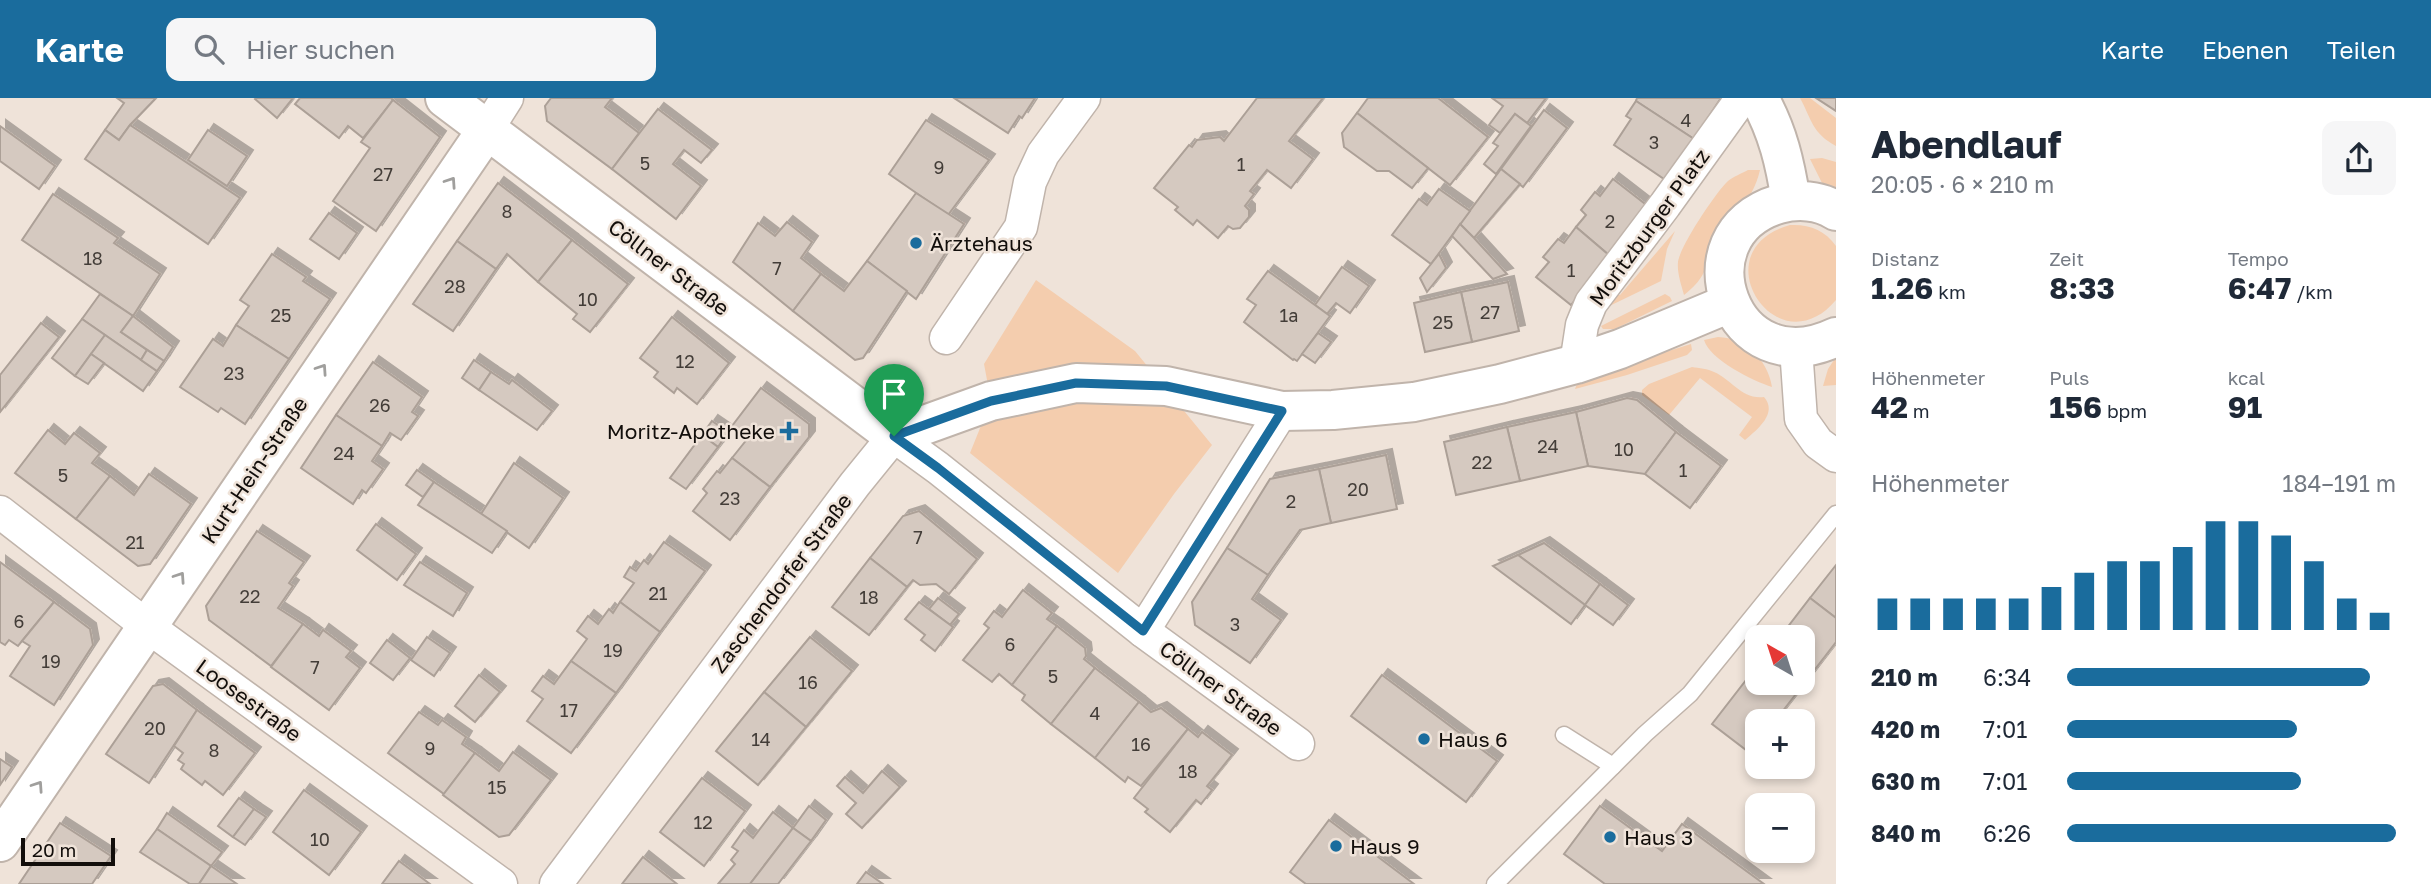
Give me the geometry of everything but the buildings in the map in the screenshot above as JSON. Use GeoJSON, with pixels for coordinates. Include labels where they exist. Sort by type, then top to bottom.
{"type":"FeatureCollection","features":[{"type":"Feature","properties":{"kind":"street","name":"Cöllner Straße"},"geometry":{"type":"LineString","coordinates":[[445,98],[485,131],[938,468],[1143,631],[1298,744]]}},
{"type":"Feature","properties":{"kind":"street","name":"Kurt-Hein-Straße"},"geometry":{"type":"LineString","coordinates":[[0,842],[507,98]]}},
{"type":"Feature","properties":{"kind":"street"},"geometry":{"type":"LineString","coordinates":[[946,338],[1021,227],[1030,182],[1043,154],[1084,98]]}},
{"type":"Feature","properties":{"kind":"street","name":"Moritzburger Platz"},"geometry":{"type":"LineString","coordinates":[[1576,364],[1582,324],[1591,303],[1742,98]]}},
{"type":"Feature","properties":{"kind":"street"},"geometry":{"type":"LineString","coordinates":[[1759,98],[1769,115],[1784,156],[1791,201]]}},
{"type":"Feature","properties":{"kind":"street"},"geometry":{"type":"LineString","coordinates":[[1836,211],[1812,202],[1791,201],[1765,208],[1739,230],[1729,248],[1724,267],[1730,303],[1737,317],[1759,337],[1780,346],[1796,348],[1819,345],[1836,337]]}},
{"type":"Feature","properties":{"kind":"street"},"geometry":{"type":"LineString","coordinates":[[894,436],[991,401],[1076,383],[1166,386],[1282,411],[1333,410],[1415,402],[1576,364],[1620,349],[1730,303]]}},
{"type":"Feature","properties":{"kind":"street"},"geometry":{"type":"LineString","coordinates":[[1796,348],[1801,419],[1818,443],[1836,456]]}},
{"type":"Feature","properties":{"kind":"street"},"geometry":{"type":"LineString","coordinates":[[1143,631],[1282,411]]}},
{"type":"Feature","properties":{"kind":"street","name":"Zaschendorfer Straße"},"geometry":{"type":"LineString","coordinates":[[556,884],[894,436]]}},
{"type":"Feature","properties":{"kind":"street","name":"Loosestraße"},"geometry":{"type":"LineString","coordinates":[[0,512],[147,626],[501,884]]}},
{"type":"Feature","properties":{"kind":"lane"},"geometry":{"type":"LineString","coordinates":[[1495,884],[1613,766],[1690,695],[1836,514]]}},
{"type":"Feature","properties":{"kind":"lane"},"geometry":{"type":"LineString","coordinates":[[1564,735],[1613,766]]}},
{"type":"Feature","properties":{"kind":"shaded area"},"geometry":{"type":"Polygon","coordinates":[[[1800,98],[1810,98],[1836,118],[1836,146],[1817,131],[1800,98]]]}},
{"type":"Feature","properties":{"kind":"shaded area"},"geometry":{"type":"Polygon","coordinates":[[[1822,158],[1836,162],[1836,194],[1822,183],[1810,159],[1822,158]]]}},
{"type":"Feature","properties":{"kind":"shaded area"},"geometry":{"type":"Polygon","coordinates":[[[1748,170],[1760,170],[1752,192],[1716,244],[1701,277],[1684,295],[1678,262],[1685,244],[1722,187],[1748,170]]]}},
{"type":"Feature","properties":{"kind":"shaded area"},"geometry":{"type":"Polygon","coordinates":[[[1790,225],[1816,229],[1836,246],[1836,300],[1813,318],[1791,321],[1772,314],[1757,298],[1749,278],[1750,257],[1763,238],[1790,225]]]}},
{"type":"Feature","properties":{"kind":"shaded area"},"geometry":{"type":"Polygon","coordinates":[[[1675,231],[1667,249],[1661,281],[1595,313],[1606,295],[1620,295],[1675,231]]]}},
{"type":"Feature","properties":{"kind":"shaded area"},"geometry":{"type":"Polygon","coordinates":[[[1036,280],[1135,351],[1212,445],[1118,573],[970,453],[991,401],[984,364],[1036,280]]]}},
{"type":"Feature","properties":{"kind":"shaded area"},"geometry":{"type":"Polygon","coordinates":[[[1665,294],[1672,301],[1615,329],[1603,329],[1601,326],[1665,294]]]}},
{"type":"Feature","properties":{"kind":"shaded area"},"geometry":{"type":"Polygon","coordinates":[[[1718,337],[1738,341],[1754,352],[1765,368],[1772,387],[1744,375],[1714,355],[1704,340],[1718,337]]]}},
{"type":"Feature","properties":{"kind":"shaded area"},"geometry":{"type":"Polygon","coordinates":[[[1691,344],[1692,350],[1687,355],[1575,389],[1579,379],[1691,344]]]}},
{"type":"Feature","properties":{"kind":"shaded area"},"geometry":{"type":"Polygon","coordinates":[[[1836,357],[1836,385],[1823,386],[1828,369],[1836,357]]]}},
{"type":"Feature","properties":{"kind":"shaded area"},"geometry":{"type":"Polygon","coordinates":[[[1692,367],[1714,372],[1749,395],[1764,397],[1768,403],[1768,415],[1745,440],[1739,435],[1752,417],[1700,378],[1669,415],[1642,395],[1642,390],[1649,384],[1692,367]]]}},
{"type":"Feature","properties":{"kind":"place","name":"Ärztehaus"},"geometry":{"type":"Point","coordinates":[916,243]}},
{"type":"Feature","properties":{"kind":"place","name":"Moritz-Apotheke"},"geometry":{"type":"Point","coordinates":[789,431]}},
{"type":"Feature","properties":{"kind":"place","name":"Haus 6"},"geometry":{"type":"Point","coordinates":[1424,739]}},
{"type":"Feature","properties":{"kind":"place","name":"Haus 3"},"geometry":{"type":"Point","coordinates":[1610,837]}},
{"type":"Feature","properties":{"kind":"place","name":"Haus 9"},"geometry":{"type":"Point","coordinates":[1336,846]}},
{"type":"Feature","properties":{"kind":"route"},"geometry":{"type":"LineString","coordinates":[[1076,383],[1166,386],[1282,411],[1143,631],[894,436],[991,401],[1076,383]]}}]}
